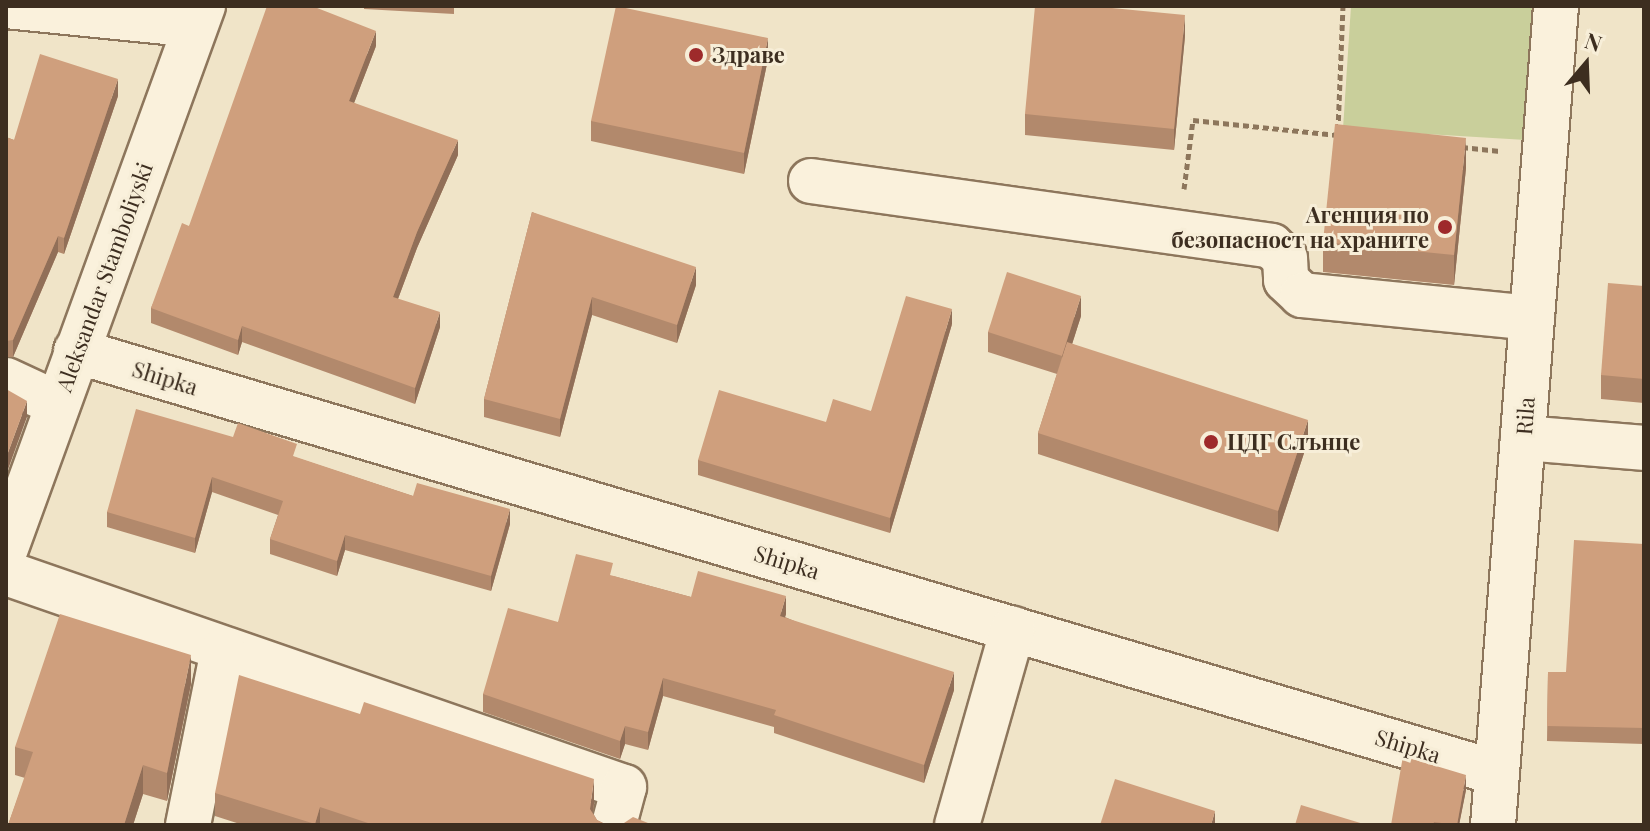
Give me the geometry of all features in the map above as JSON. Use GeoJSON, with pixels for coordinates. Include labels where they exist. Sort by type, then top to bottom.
{"type":"FeatureCollection","features":[{"type":"Feature","properties":{"kind":"street"},"geometry":{"type":"LineString","coordinates":[[6,6],[199,15]]}},
{"type":"Feature","properties":{"kind":"street","name":"Rila"},"geometry":{"type":"LineString","coordinates":[[1493,825],[1556,6]]}},
{"type":"Feature","properties":{"kind":"street","name":"Aleksandar Stamboliyski"},"geometry":{"type":"LineString","coordinates":[[6,548],[199,15]]}},
{"type":"Feature","properties":{"kind":"street"},"geometry":{"type":"LineString","coordinates":[[811,181],[1271,246],[1285,258],[1286,280],[1302,295],[1532,318]]}},
{"type":"Feature","properties":{"kind":"street","name":"Shipka"},"geometry":{"type":"LineString","coordinates":[[76,351],[1497,773]]}},
{"type":"Feature","properties":{"kind":"street"},"geometry":{"type":"LineString","coordinates":[[6,380],[58,404]]}},
{"type":"Feature","properties":{"kind":"street"},"geometry":{"type":"LineString","coordinates":[[1523,438],[1644,448]]}},
{"type":"Feature","properties":{"kind":"street"},"geometry":{"type":"LineString","coordinates":[[6,573],[624,787],[614,825]]}},
{"type":"Feature","properties":{"kind":"street"},"geometry":{"type":"LineString","coordinates":[[957,825],[1013,629]]}},
{"type":"Feature","properties":{"kind":"street"},"geometry":{"type":"LineString","coordinates":[[188,825],[223,650]]}},
{"type":"Feature","properties":{"kind":"path"},"geometry":{"type":"LineString","coordinates":[[1337,135],[1343,6]]}},
{"type":"Feature","properties":{"kind":"path"},"geometry":{"type":"LineString","coordinates":[[1178,234],[1193,120],[1352,136]]}},
{"type":"Feature","properties":{"kind":"path"},"geometry":{"type":"LineString","coordinates":[[1456,146],[1545,155]]}},
{"type":"Feature","properties":{"kind":"green space"},"geometry":{"type":"Polygon","coordinates":[[[1351,6],[1535,6],[1526,140],[1343,129],[1351,6]]]}},
{"type":"Feature","properties":{"kind":"building"},"geometry":{"type":"Polygon","coordinates":[[[267,6],[312,6],[376,31],[349,101],[458,140],[417,232],[393,297],[440,312],[415,388],[242,326],[238,340],[151,308],[182,223],[189,226],[267,6]]]}},
{"type":"Feature","properties":{"kind":"building"},"geometry":{"type":"Polygon","coordinates":[[[616,6],[768,38],[744,153],[591,121],[616,6]]]}},
{"type":"Feature","properties":{"kind":"building"},"geometry":{"type":"Polygon","coordinates":[[[1035,6],[1091,6],[1185,15],[1174,129],[1025,114],[1035,6]]]}},
{"type":"Feature","properties":{"kind":"building"},"geometry":{"type":"Polygon","coordinates":[[[40,54],[118,79],[64,238],[58,236],[13,340],[6,341],[6,137],[14,140],[40,54]]]}},
{"type":"Feature","properties":{"kind":"building"},"geometry":{"type":"Polygon","coordinates":[[[1335,124],[1466,138],[1454,255],[1323,242],[1335,124]]]}},
{"type":"Feature","properties":{"kind":"building"},"geometry":{"type":"Polygon","coordinates":[[[532,212],[696,267],[677,325],[592,297],[560,419],[484,399],[532,212]]]}},
{"type":"Feature","properties":{"kind":"building"},"geometry":{"type":"Polygon","coordinates":[[[1007,272],[1081,296],[1062,356],[988,332],[1007,272]]]}},
{"type":"Feature","properties":{"kind":"building"},"geometry":{"type":"Polygon","coordinates":[[[1608,283],[1644,286],[1644,379],[1601,375],[1608,283]]]}},
{"type":"Feature","properties":{"kind":"building"},"geometry":{"type":"Polygon","coordinates":[[[906,296],[952,309],[890,518],[698,460],[719,390],[826,422],[833,399],[871,411],[906,296]]]}},
{"type":"Feature","properties":{"kind":"building","name":"ЦДГ Слънце"},"geometry":{"type":"Polygon","coordinates":[[[1067,342],[1308,420],[1278,511],[1038,433],[1067,342]]]}},
{"type":"Feature","properties":{"kind":"building"},"geometry":{"type":"Polygon","coordinates":[[[6,389],[27,401],[6,458],[6,389]]]}},
{"type":"Feature","properties":{"kind":"building"},"geometry":{"type":"Polygon","coordinates":[[[136,409],[233,437],[238,423],[297,444],[293,456],[413,496],[417,483],[510,509],[491,576],[345,535],[337,561],[270,539],[283,501],[212,477],[195,538],[107,512],[136,409]]]}},
{"type":"Feature","properties":{"kind":"building"},"geometry":{"type":"Polygon","coordinates":[[[1574,540],[1644,544],[1644,728],[1547,726],[1548,672],[1566,672],[1574,540]]]}},
{"type":"Feature","properties":{"kind":"building"},"geometry":{"type":"Polygon","coordinates":[[[576,554],[613,563],[610,575],[691,597],[698,571],[786,596],[780,616],[954,672],[924,765],[774,715],[776,710],[663,678],[648,732],[625,726],[620,741],[483,694],[508,608],[558,622],[576,554]]]}},
{"type":"Feature","properties":{"kind":"building"},"geometry":{"type":"Polygon","coordinates":[[[60,614],[191,655],[167,773],[143,765],[124,825],[8,825],[33,752],[15,747],[60,614]]]}},
{"type":"Feature","properties":{"kind":"building"},"geometry":{"type":"Polygon","coordinates":[[[239,675],[360,714],[364,702],[594,779],[590,809],[597,820],[607,825],[374,825],[320,807],[315,824],[215,793],[239,675]]]}},
{"type":"Feature","properties":{"kind":"building"},"geometry":{"type":"Polygon","coordinates":[[[1403,756],[1466,775],[1457,825],[1434,822],[1433,825],[1391,825],[1403,756]]]}},
{"type":"Feature","properties":{"kind":"building"},"geometry":{"type":"Polygon","coordinates":[[[1115,779],[1215,811],[1211,825],[1100,825],[1115,779]]]}},
{"type":"Feature","properties":{"kind":"building"},"geometry":{"type":"Polygon","coordinates":[[[1301,805],[1367,825],[1295,825],[1301,805]]]}},
{"type":"Feature","properties":{"kind":"building"},"geometry":{"type":"Polygon","coordinates":[[[633,817],[653,825],[621,825],[633,817]]]}},
{"type":"Feature","properties":{"kind":"place","name":"Здраве"},"geometry":{"type":"Point","coordinates":[696,55]}},
{"type":"Feature","properties":{"kind":"place","name":"Агенция по безопасност на храните"},"geometry":{"type":"Point","coordinates":[1445,227]}},
{"type":"Feature","properties":{"kind":"place","name":"ЦДГ Слънце"},"geometry":{"type":"Point","coordinates":[1211,442]}}]}
